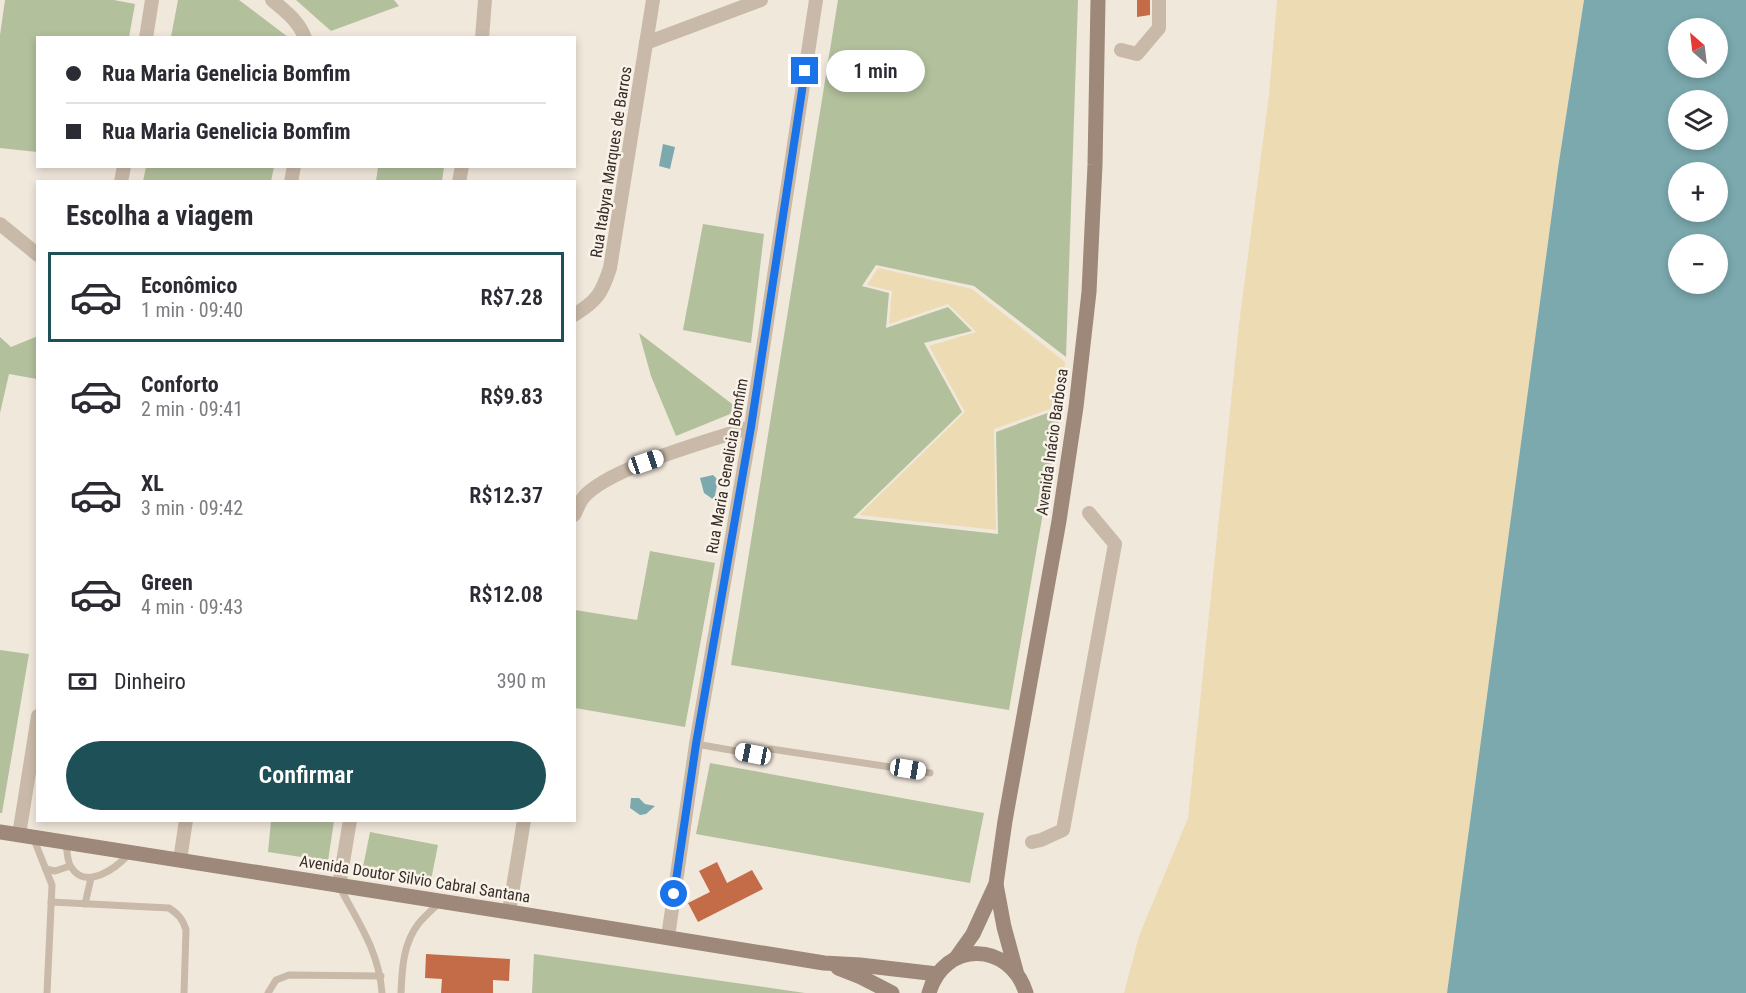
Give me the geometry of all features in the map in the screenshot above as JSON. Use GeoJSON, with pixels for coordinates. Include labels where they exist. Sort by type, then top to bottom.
{"type":"FeatureCollection","features":[{"type":"Feature","properties":{"kind":"main road","name":"Avenida Inácio Barbosa"},"geometry":{"type":"LineString","coordinates":[[937,974],[956,958],[974,934],[996,884],[1005,821],[1059,521],[1078,395],[1089,292],[1095,165],[1098,0]]}},
{"type":"Feature","properties":{"kind":"main road","name":"Avenida Doutor Silvio Cabral Santana"},"geometry":{"type":"LineString","coordinates":[[0,832],[824,963],[937,974]]}},
{"type":"Feature","properties":{"kind":"main road","name":"Avenida Inácio Barbosa"},"geometry":{"type":"LineString","coordinates":[[996,884],[1004,927],[1016,971],[1023,982],[1026,993]]}},
{"type":"Feature","properties":{"kind":"main road"},"geometry":{"type":"LineString","coordinates":[[956,958],[969,954],[988,955],[1006,962],[1016,971]]}},
{"type":"Feature","properties":{"kind":"main road","name":"Avenida Doutor Silvio Cabral Santana"},"geometry":{"type":"LineString","coordinates":[[824,963],[861,977],[892,993]]}},
{"type":"Feature","properties":{"kind":"main road"},"geometry":{"type":"LineString","coordinates":[[929,993],[937,974]]}},
{"type":"Feature","properties":{"kind":"street"},"geometry":{"type":"LineString","coordinates":[[146,36],[152,0]]}},
{"type":"Feature","properties":{"kind":"street"},"geometry":{"type":"LineString","coordinates":[[272,0],[289,14],[304,36]]}},
{"type":"Feature","properties":{"kind":"street"},"geometry":{"type":"LineString","coordinates":[[482,36],[485,0]]}},
{"type":"Feature","properties":{"kind":"street","name":"Rua Itabyra Marques de Barros"},"geometry":{"type":"LineString","coordinates":[[576,314],[588,306],[603,290],[610,268],[653,0]]}},
{"type":"Feature","properties":{"kind":"street"},"geometry":{"type":"LineString","coordinates":[[646,43],[761,0]]}},
{"type":"Feature","properties":{"kind":"street","name":"Rua Maria Genelicia Bomfim"},"geometry":{"type":"LineString","coordinates":[[668,937],[696,744],[751,427],[816,0]]}},
{"type":"Feature","properties":{"kind":"street"},"geometry":{"type":"LineString","coordinates":[[1121,50],[1137,54],[1159,28],[1159,0]]}},
{"type":"Feature","properties":{"kind":"street"},"geometry":{"type":"LineString","coordinates":[[0,224],[36,253]]}},
{"type":"Feature","properties":{"kind":"street"},"geometry":{"type":"LineString","coordinates":[[576,511],[583,498],[606,480],[646,462],[751,427]]}},
{"type":"Feature","properties":{"kind":"street"},"geometry":{"type":"LineString","coordinates":[[1032,842],[1063,830],[1115,544],[1089,513]]}},
{"type":"Feature","properties":{"kind":"street"},"geometry":{"type":"LineString","coordinates":[[26,836],[36,736]]}},
{"type":"Feature","properties":{"kind":"street"},"geometry":{"type":"LineString","coordinates":[[180,860],[186,822]]}},
{"type":"Feature","properties":{"kind":"street"},"geometry":{"type":"LineString","coordinates":[[339,886],[350,822]]}},
{"type":"Feature","properties":{"kind":"street"},"geometry":{"type":"LineString","coordinates":[[509,912],[524,822]]}},
{"type":"Feature","properties":{"kind":"lane"},"geometry":{"type":"LineString","coordinates":[[696,744],[753,754],[771,749],[930,773]]}},
{"type":"Feature","properties":{"kind":"lane"},"geometry":{"type":"LineString","coordinates":[[26,836],[46,869],[52,885],[47,993]]}},
{"type":"Feature","properties":{"kind":"lane"},"geometry":{"type":"LineString","coordinates":[[66,842],[70,866],[79,874],[91,878],[120,864],[131,852]]}},
{"type":"Feature","properties":{"kind":"lane"},"geometry":{"type":"LineString","coordinates":[[46,869],[55,871],[70,866]]}},
{"type":"Feature","properties":{"kind":"lane"},"geometry":{"type":"LineString","coordinates":[[86,904],[91,878]]}},
{"type":"Feature","properties":{"kind":"lane"},"geometry":{"type":"LineString","coordinates":[[339,886],[369,940],[381,976],[382,993]]}},
{"type":"Feature","properties":{"kind":"lane"},"geometry":{"type":"LineString","coordinates":[[51,902],[169,908],[176,912],[183,920],[186,930],[184,993]]}},
{"type":"Feature","properties":{"kind":"lane"},"geometry":{"type":"LineString","coordinates":[[401,993],[406,950],[418,924],[440,902]]}},
{"type":"Feature","properties":{"kind":"lane"},"geometry":{"type":"LineString","coordinates":[[268,993],[276,980],[289,975],[381,976]]}},
{"type":"Feature","properties":{"kind":"green space"},"geometry":{"type":"Polygon","coordinates":[[[5,0],[114,0],[135,4],[129,36],[36,36],[36,152],[0,148],[0,35],[5,0]]]}},
{"type":"Feature","properties":{"kind":"green space"},"geometry":{"type":"Polygon","coordinates":[[[178,0],[239,0],[287,36],[171,36],[178,0]]]}},
{"type":"Feature","properties":{"kind":"green space"},"geometry":{"type":"Polygon","coordinates":[[[296,0],[394,0],[399,6],[331,31],[296,0]]]}},
{"type":"Feature","properties":{"kind":"green space"},"geometry":{"type":"Polygon","coordinates":[[[838,0],[1078,0],[1066,357],[974,286],[876,265],[862,286],[889,293],[886,328],[948,307],[972,331],[924,343],[962,412],[853,518],[998,534],[996,432],[1061,408],[1009,710],[731,665],[838,0]]]}},
{"type":"Feature","properties":{"kind":"green space"},"geometry":{"type":"Polygon","coordinates":[[[146,168],[274,168],[271,180],[143,180],[146,168]]]}},
{"type":"Feature","properties":{"kind":"green space"},"geometry":{"type":"Polygon","coordinates":[[[378,168],[444,168],[442,180],[376,180],[378,168]]]}},
{"type":"Feature","properties":{"kind":"green space"},"geometry":{"type":"Polygon","coordinates":[[[703,224],[764,234],[751,343],[683,330],[703,224]]]}},
{"type":"Feature","properties":{"kind":"green space"},"geometry":{"type":"Polygon","coordinates":[[[639,333],[740,410],[676,436],[651,376],[639,333]]]}},
{"type":"Feature","properties":{"kind":"green space"},"geometry":{"type":"Polygon","coordinates":[[[0,337],[11,347],[36,337],[36,379],[9,374],[0,413],[0,337]]]}},
{"type":"Feature","properties":{"kind":"green space"},"geometry":{"type":"Polygon","coordinates":[[[650,551],[715,563],[685,727],[576,708],[576,610],[637,620],[650,551]]]}},
{"type":"Feature","properties":{"kind":"green space"},"geometry":{"type":"Polygon","coordinates":[[[0,650],[29,654],[2,813],[0,813],[0,650]]]}},
{"type":"Feature","properties":{"kind":"green space"},"geometry":{"type":"Polygon","coordinates":[[[710,763],[984,813],[970,883],[696,834],[710,763]]]}},
{"type":"Feature","properties":{"kind":"green space"},"geometry":{"type":"Polygon","coordinates":[[[271,822],[334,822],[328,861],[268,852],[271,822]]]}},
{"type":"Feature","properties":{"kind":"green space"},"geometry":{"type":"Polygon","coordinates":[[[370,832],[438,845],[431,880],[363,867],[370,832]]]}},
{"type":"Feature","properties":{"kind":"green space"},"geometry":{"type":"Polygon","coordinates":[[[534,954],[805,993],[532,993],[534,954]]]}},
{"type":"Feature","properties":{"kind":"sand"},"geometry":{"type":"Polygon","coordinates":[[[1277,0],[1584,0],[1558,168],[1447,993],[1124,993],[1139,936],[1188,818],[1239,324],[1269,95],[1277,0]]]}},
{"type":"Feature","properties":{"kind":"sand"},"geometry":{"type":"Polygon","coordinates":[[[878,268],[972,289],[1065,362],[1061,405],[994,429],[996,530],[859,515],[965,412],[929,346],[976,332],[948,304],[889,324],[892,291],[867,285],[878,268]]]}},
{"type":"Feature","properties":{"kind":"water"},"geometry":{"type":"Polygon","coordinates":[[[1584,0],[1746,0],[1746,993],[1447,993],[1558,168],[1584,0]]]}},
{"type":"Feature","properties":{"kind":"water"},"geometry":{"type":"Polygon","coordinates":[[[663,144],[675,147],[670,169],[659,166],[663,144]]]}},
{"type":"Feature","properties":{"kind":"water"},"geometry":{"type":"Polygon","coordinates":[[[713,475],[718,480],[714,500],[704,493],[700,478],[713,475]]]}},
{"type":"Feature","properties":{"kind":"water"},"geometry":{"type":"Polygon","coordinates":[[[631,798],[639,798],[645,804],[655,806],[646,814],[640,815],[630,808],[631,798]]]}},
{"type":"Feature","properties":{"kind":"building"},"geometry":{"type":"Polygon","coordinates":[[[1137,0],[1150,0],[1150,15],[1137,17],[1137,0]]]}},
{"type":"Feature","properties":{"kind":"building"},"geometry":{"type":"Polygon","coordinates":[[[717,862],[727,883],[752,870],[763,889],[698,922],[688,903],[710,892],[699,871],[717,862]]]}},
{"type":"Feature","properties":{"kind":"building"},"geometry":{"type":"Polygon","coordinates":[[[426,954],[510,959],[509,981],[493,980],[493,993],[441,993],[442,979],[425,978],[426,954]]]}},
{"type":"Feature","properties":{"kind":"route"},"geometry":{"type":"LineString","coordinates":[[674,894],[696,744],[751,427],[805,71]]}}]}
